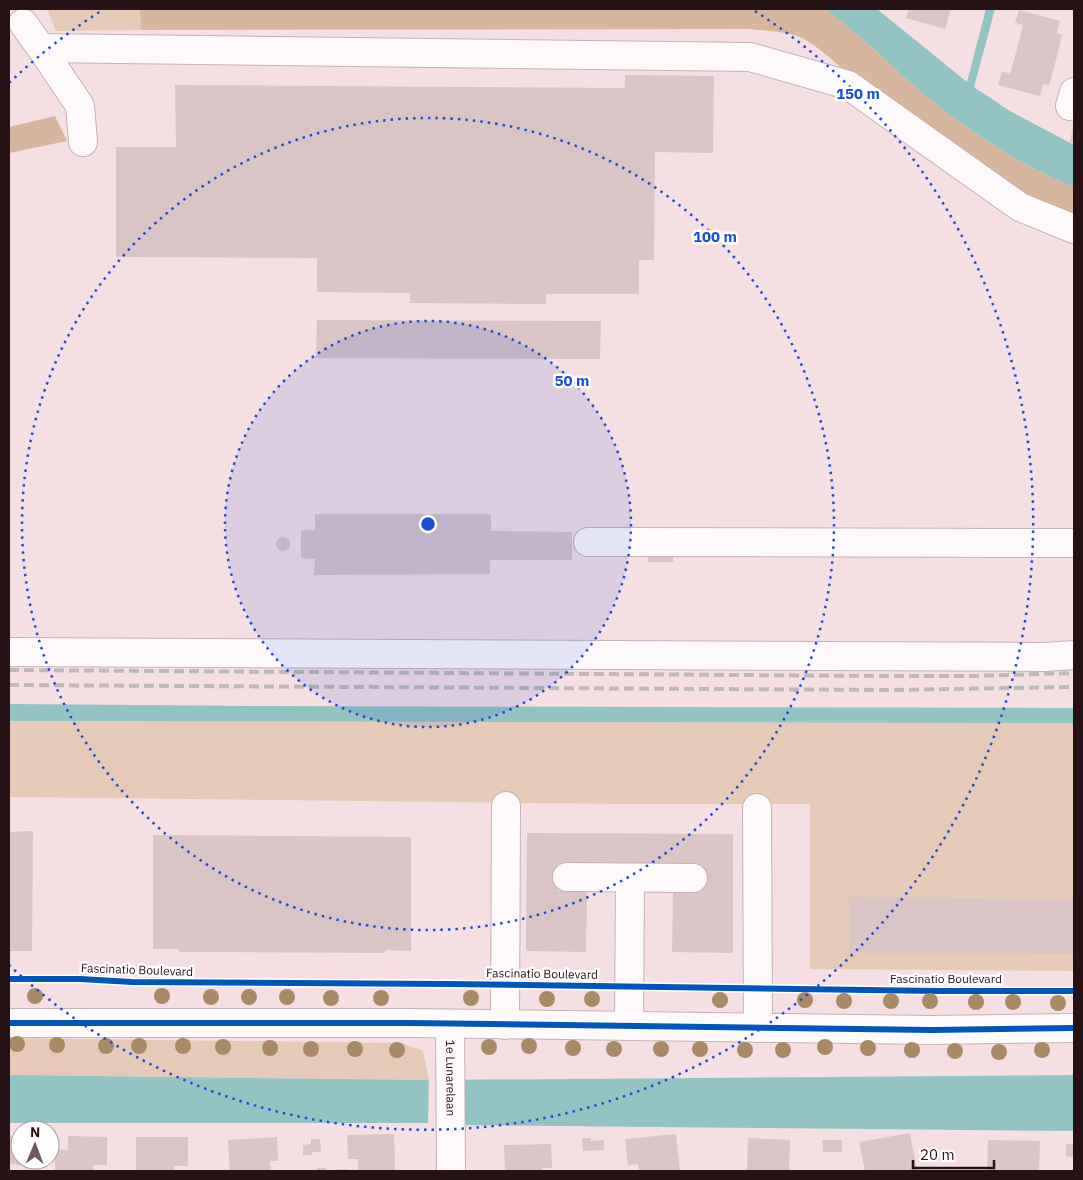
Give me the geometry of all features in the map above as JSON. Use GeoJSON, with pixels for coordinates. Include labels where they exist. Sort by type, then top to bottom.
{"type":"FeatureCollection","features":[{"type":"Feature","properties":{"kind":"street"},"geometry":{"type":"LineString","coordinates":[[21,21],[80,106],[82,111],[83,142]]}},
{"type":"Feature","properties":{"kind":"street"},"geometry":{"type":"LineString","coordinates":[[41,48],[750,57],[848,85],[1020,207],[1074,229]]}},
{"type":"Feature","properties":{"kind":"street"},"geometry":{"type":"LineString","coordinates":[[588,542],[1074,543]]}},
{"type":"Feature","properties":{"kind":"street"},"geometry":{"type":"LineString","coordinates":[[9,652],[1034,657],[1074,655]]}},
{"type":"Feature","properties":{"kind":"street","name":"Fascinatio Boulevard"},"geometry":{"type":"LineString","coordinates":[[505,1025],[506,806]]}},
{"type":"Feature","properties":{"kind":"street"},"geometry":{"type":"LineString","coordinates":[[757,808],[758,1028]]}},
{"type":"Feature","properties":{"kind":"street"},"geometry":{"type":"LineString","coordinates":[[567,877],[693,878]]}},
{"type":"Feature","properties":{"kind":"street"},"geometry":{"type":"LineString","coordinates":[[629,1026],[630,878]]}},
{"type":"Feature","properties":{"kind":"street"},"geometry":{"type":"LineString","coordinates":[[9,1023],[450,1024],[932,1030],[1074,1028]]}},
{"type":"Feature","properties":{"kind":"street","name":"1e Lunarelaan"},"geometry":{"type":"LineString","coordinates":[[450,1024],[451,1171]]}},
{"type":"Feature","properties":{"kind":"shaded area"},"geometry":{"type":"Polygon","coordinates":[[[47,9],[140,9],[141,30],[56,31],[47,9]]]}},
{"type":"Feature","properties":{"kind":"shaded area"},"geometry":{"type":"Polygon","coordinates":[[[140,9],[825,9],[862,38],[920,91],[974,132],[1033,168],[1074,187],[1074,232],[870,92],[813,45],[791,34],[748,29],[141,30],[140,9]]]}},
{"type":"Feature","properties":{"kind":"shaded area"},"geometry":{"type":"Polygon","coordinates":[[[55,116],[67,141],[9,153],[9,127],[55,116]]]}},
{"type":"Feature","properties":{"kind":"shaded area"},"geometry":{"type":"Polygon","coordinates":[[[9,721],[1074,723],[1074,971],[810,969],[810,804],[618,804],[9,797],[9,721]]]}},
{"type":"Feature","properties":{"kind":"shaded area"},"geometry":{"type":"Polygon","coordinates":[[[9,1038],[402,1043],[423,1051],[429,1080],[9,1075],[9,1038]]]}},
{"type":"Feature","properties":{"kind":"water"},"geometry":{"type":"Polygon","coordinates":[[[825,9],[877,9],[967,82],[986,9],[995,9],[974,87],[1010,111],[1074,145],[1074,187],[1013,157],[974,132],[920,91],[862,38],[825,9]]]}},
{"type":"Feature","properties":{"kind":"water"},"geometry":{"type":"Polygon","coordinates":[[[9,704],[1074,708],[1074,723],[9,721],[9,704]]]}},
{"type":"Feature","properties":{"kind":"water"},"geometry":{"type":"Polygon","coordinates":[[[9,1075],[429,1080],[1074,1075],[1074,1131],[465,1125],[428,1123],[60,1123],[60,1120],[10,1120],[9,1123],[9,1075]]]}},
{"type":"Feature","properties":{"kind":"pier"},"geometry":{"type":"Polygon","coordinates":[[[429,1077],[464,1077],[465,1128],[428,1126],[429,1077]]]}},
{"type":"Feature","properties":{"kind":"building"},"geometry":{"type":"Polygon","coordinates":[[[909,9],[951,9],[945,29],[906,18],[909,9]]]}},
{"type":"Feature","properties":{"kind":"building"},"geometry":{"type":"Polygon","coordinates":[[[1019,10],[1060,21],[1057,33],[1062,35],[1056,60],[1049,85],[1043,84],[1040,96],[998,85],[1002,71],[1010,74],[1017,49],[1023,25],[1015,23],[1019,10]]]}},
{"type":"Feature","properties":{"kind":"building"},"geometry":{"type":"Polygon","coordinates":[[[625,75],[714,76],[713,153],[655,152],[654,260],[639,260],[639,294],[546,294],[546,304],[410,303],[410,293],[317,292],[317,258],[116,257],[116,147],[176,147],[175,85],[623,88],[625,87],[625,75]]]}},
{"type":"Feature","properties":{"kind":"building"},"geometry":{"type":"Polygon","coordinates":[[[1074,127],[1074,143],[1070,142],[1074,127]]]}},
{"type":"Feature","properties":{"kind":"building"},"geometry":{"type":"Polygon","coordinates":[[[317,320],[601,321],[600,359],[316,358],[317,320]]]}},
{"type":"Feature","properties":{"kind":"building"},"geometry":{"type":"Polygon","coordinates":[[[315,514],[491,514],[492,531],[572,532],[572,560],[492,560],[490,561],[490,574],[314,575],[315,559],[301,558],[301,530],[315,530],[315,514]]]}},
{"type":"Feature","properties":{"kind":"building"},"geometry":{"type":"Polygon","coordinates":[[[283,537],[288,539],[290,544],[288,549],[283,551],[278,549],[276,544],[278,539],[283,537]]]}},
{"type":"Feature","properties":{"kind":"building"},"geometry":{"type":"Polygon","coordinates":[[[648,552],[673,552],[673,562],[648,562],[648,552]]]}},
{"type":"Feature","properties":{"kind":"building"},"geometry":{"type":"Polygon","coordinates":[[[33,831],[32,951],[9,951],[9,832],[33,831]]]}},
{"type":"Feature","properties":{"kind":"building"},"geometry":{"type":"Polygon","coordinates":[[[527,833],[733,834],[733,953],[672,952],[673,892],[702,892],[702,865],[558,864],[558,891],[587,891],[586,952],[526,951],[527,833]]]}},
{"type":"Feature","properties":{"kind":"building"},"geometry":{"type":"Polygon","coordinates":[[[153,835],[411,837],[411,951],[385,950],[385,953],[179,952],[179,949],[153,949],[153,835]]]}},
{"type":"Feature","properties":{"kind":"building"},"geometry":{"type":"Polygon","coordinates":[[[849,897],[1074,899],[1074,954],[849,953],[849,897]]]}},
{"type":"Feature","properties":{"kind":"building"},"geometry":{"type":"Polygon","coordinates":[[[910,1133],[917,1171],[865,1171],[859,1142],[910,1133]]]}},
{"type":"Feature","properties":{"kind":"building"},"geometry":{"type":"Polygon","coordinates":[[[394,1134],[395,1171],[358,1171],[358,1159],[348,1159],[347,1135],[394,1134]]]}},
{"type":"Feature","properties":{"kind":"building"},"geometry":{"type":"Polygon","coordinates":[[[676,1134],[680,1171],[639,1171],[638,1164],[628,1165],[625,1139],[676,1134]]]}},
{"type":"Feature","properties":{"kind":"building"},"geometry":{"type":"Polygon","coordinates":[[[9,1136],[10,1136],[10,1164],[9,1136]]]}},
{"type":"Feature","properties":{"kind":"building"},"geometry":{"type":"Polygon","coordinates":[[[68,1136],[107,1137],[107,1165],[93,1165],[93,1171],[55,1171],[60,1170],[60,1149],[68,1150],[68,1136]]]}},
{"type":"Feature","properties":{"kind":"building"},"geometry":{"type":"Polygon","coordinates":[[[136,1137],[188,1137],[188,1166],[174,1166],[174,1171],[136,1171],[136,1137]]]}},
{"type":"Feature","properties":{"kind":"building"},"geometry":{"type":"Polygon","coordinates":[[[277,1137],[278,1161],[270,1161],[271,1171],[230,1171],[228,1140],[277,1137]]]}},
{"type":"Feature","properties":{"kind":"building"},"geometry":{"type":"Polygon","coordinates":[[[582,1138],[591,1138],[591,1141],[604,1140],[604,1150],[583,1151],[582,1138]]]}},
{"type":"Feature","properties":{"kind":"building"},"geometry":{"type":"Polygon","coordinates":[[[748,1138],[790,1140],[789,1171],[747,1171],[748,1138]]]}},
{"type":"Feature","properties":{"kind":"building"},"geometry":{"type":"Polygon","coordinates":[[[311,1139],[320,1139],[321,1152],[303,1155],[303,1145],[311,1144],[311,1139]]]}},
{"type":"Feature","properties":{"kind":"building"},"geometry":{"type":"Polygon","coordinates":[[[822,1140],[842,1140],[842,1152],[823,1152],[822,1140]]]}},
{"type":"Feature","properties":{"kind":"building"},"geometry":{"type":"Polygon","coordinates":[[[988,1140],[1040,1141],[1039,1171],[987,1171],[988,1140]]]}},
{"type":"Feature","properties":{"kind":"building"},"geometry":{"type":"Polygon","coordinates":[[[551,1144],[552,1168],[542,1168],[542,1171],[505,1171],[504,1145],[551,1144]]]}},
{"type":"Feature","properties":{"kind":"building"},"geometry":{"type":"Polygon","coordinates":[[[1066,1144],[1074,1144],[1074,1157],[1066,1156],[1066,1144]]]}},
{"type":"Feature","properties":{"kind":"building"},"geometry":{"type":"Polygon","coordinates":[[[317,1168],[326,1168],[327,1171],[317,1171],[317,1168]]]}},
{"type":"Feature","properties":{"kind":"building"},"geometry":{"type":"Polygon","coordinates":[[[348,1169],[348,1171],[330,1171],[330,1170],[348,1169]]]}},
{"type":"Feature","properties":{"kind":"railway"},"geometry":{"type":"LineString","coordinates":[[9,670],[887,676],[1074,673]]}},
{"type":"Feature","properties":{"kind":"railway"},"geometry":{"type":"LineString","coordinates":[[9,685],[887,690],[1074,687]]}},
{"type":"Feature","properties":{"kind":"cycle path"},"geometry":{"type":"LineString","coordinates":[[9,979],[80,979],[132,982],[1074,991]]}},
{"type":"Feature","properties":{"kind":"cycle path"},"geometry":{"type":"LineString","coordinates":[[9,1023],[411,1023],[932,1030],[1074,1028]]}}]}
